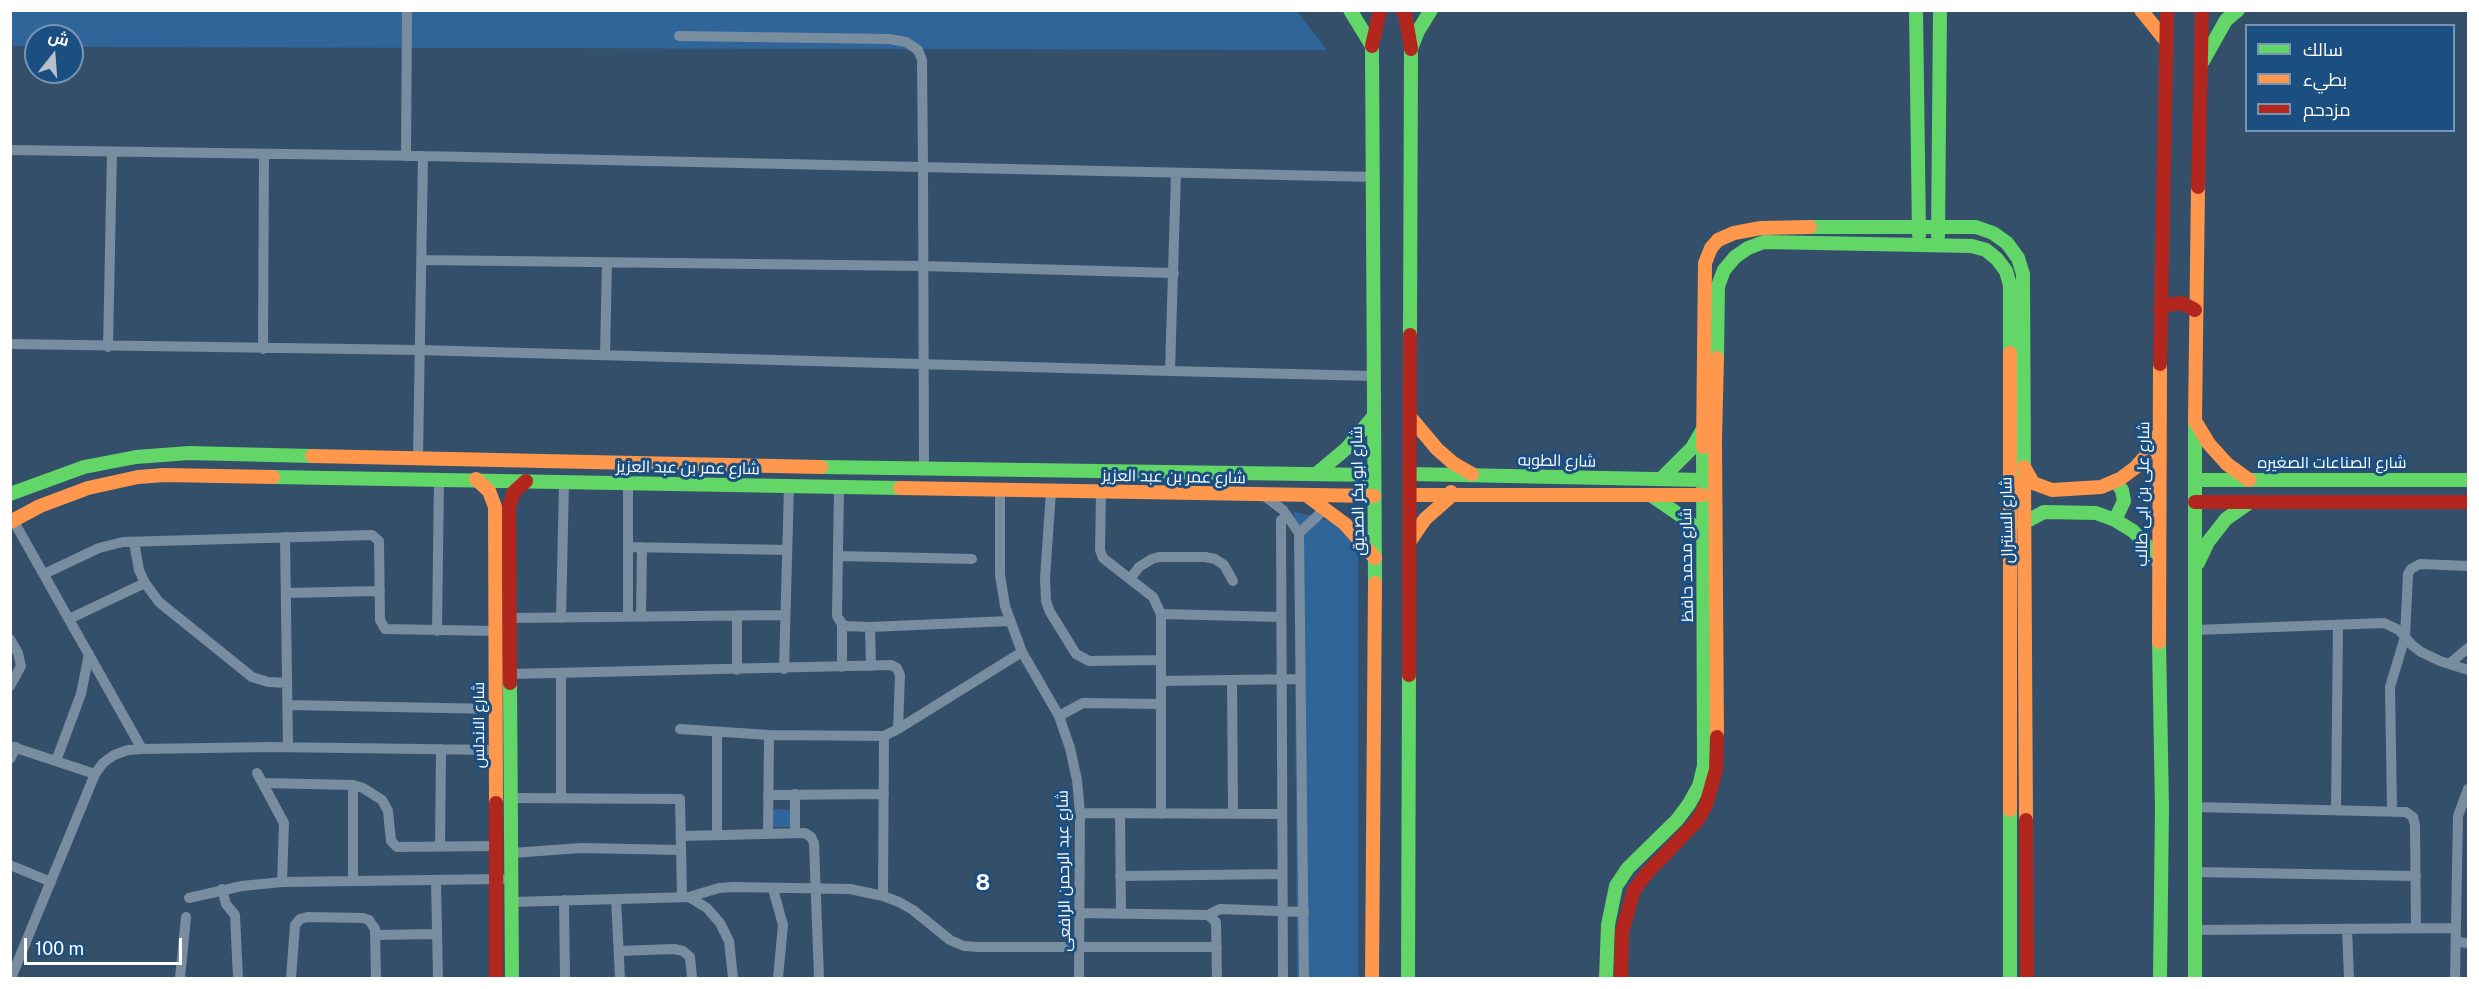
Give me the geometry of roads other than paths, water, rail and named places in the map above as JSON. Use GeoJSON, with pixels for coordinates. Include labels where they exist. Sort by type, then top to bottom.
{"type":"FeatureCollection","features":[{"type":"Feature","properties":{"kind":"street"},"geometry":{"type":"LineString","coordinates":[[406,156],[407,10]]}},
{"type":"Feature","properties":{"kind":"street","name":"شارع ابو بكر الصديق"},"geometry":{"type":"LineString","coordinates":[[1350,10],[1372,46],[1375,558],[1372,978]]}},
{"type":"Feature","properties":{"kind":"street"},"geometry":{"type":"LineString","coordinates":[[1372,46],[1380,10]]}},
{"type":"Feature","properties":{"kind":"street"},"geometry":{"type":"LineString","coordinates":[[1402,10],[1405,14],[1412,49],[1411,418],[1408,544],[1408,978]]}},
{"type":"Feature","properties":{"kind":"street"},"geometry":{"type":"LineString","coordinates":[[1412,49],[1418,31],[1431,10]]}},
{"type":"Feature","properties":{"kind":"street"},"geometry":{"type":"LineString","coordinates":[[1916,10],[1919,245]]}},
{"type":"Feature","properties":{"kind":"street"},"geometry":{"type":"LineString","coordinates":[[1938,245],[1940,10]]}},
{"type":"Feature","properties":{"kind":"street"},"geometry":{"type":"LineString","coordinates":[[2141,10],[2166,40]]}},
{"type":"Feature","properties":{"kind":"street"},"geometry":{"type":"LineString","coordinates":[[2200,67],[2226,20],[2238,10]]}},
{"type":"Feature","properties":{"kind":"street","name":"شارع على بن ابى طالب"},"geometry":{"type":"LineString","coordinates":[[2160,978],[2162,808],[2158,562],[2160,309],[2168,12]]}},
{"type":"Feature","properties":{"kind":"street"},"geometry":{"type":"LineString","coordinates":[[2195,978],[2195,310],[2199,13]]}},
{"type":"Feature","properties":{"kind":"street"},"geometry":{"type":"LineString","coordinates":[[680,36],[890,39],[912,45],[918,50],[922,60],[924,167],[922,364],[924,468]]}},
{"type":"Feature","properties":{"kind":"street"},"geometry":{"type":"LineString","coordinates":[[1917,128],[1939,128]]}},
{"type":"Feature","properties":{"kind":"street"},"geometry":{"type":"LineString","coordinates":[[10,150],[423,156],[1374,177]]}},
{"type":"Feature","properties":{"kind":"street"},"geometry":{"type":"LineString","coordinates":[[108,347],[112,152]]}},
{"type":"Feature","properties":{"kind":"street"},"geometry":{"type":"LineString","coordinates":[[263,349],[264,154]]}},
{"type":"Feature","properties":{"kind":"street"},"geometry":{"type":"LineString","coordinates":[[418,458],[423,156]]}},
{"type":"Feature","properties":{"kind":"street"},"geometry":{"type":"LineString","coordinates":[[1170,371],[1176,172]]}},
{"type":"Feature","properties":{"kind":"street"},"geometry":{"type":"LineString","coordinates":[[1834,243],[1835,227]]}},
{"type":"Feature","properties":{"kind":"street","name":"شارع السنترال"},"geometry":{"type":"LineString","coordinates":[[1835,227],[1976,227],[1993,233],[2007,243],[2018,258],[2024,274],[2017,353],[2010,978]]}},
{"type":"Feature","properties":{"kind":"street","name":"شارع محمد حافظ"},"geometry":{"type":"LineString","coordinates":[[1606,978],[1608,925],[1616,886],[1628,868],[1677,820],[1689,804],[1699,786],[1704,766],[1702,495],[1705,263],[1711,248],[1718,240],[1734,233],[1761,228],[1835,227]]}},
{"type":"Feature","properties":{"kind":"street","name":"شارع محمد حافظ"},"geometry":{"type":"LineString","coordinates":[[1621,978],[1622,932],[1634,890],[1647,873],[1697,821],[1706,805],[1716,770],[1718,719],[1714,438],[1718,286],[1724,270],[1735,257],[1748,248],[1764,242],[1834,243]]}},
{"type":"Feature","properties":{"kind":"street","name":"شارع السنترال"},"geometry":{"type":"LineString","coordinates":[[1834,243],[1972,246],[1986,250],[2006,271],[2010,285],[2017,353]]}},
{"type":"Feature","properties":{"kind":"street"},"geometry":{"type":"LineString","coordinates":[[421,260],[923,266],[1174,273]]}},
{"type":"Feature","properties":{"kind":"street"},"geometry":{"type":"LineString","coordinates":[[605,355],[607,263]]}},
{"type":"Feature","properties":{"kind":"street"},"geometry":{"type":"LineString","coordinates":[[2160,309],[2166,305],[2182,303],[2195,310]]}},
{"type":"Feature","properties":{"kind":"street"},"geometry":{"type":"LineString","coordinates":[[10,344],[419,350],[1374,376]]}},
{"type":"Feature","properties":{"kind":"street","name":"شارع السنترال"},"geometry":{"type":"LineString","coordinates":[[2017,399],[2023,464],[2028,800],[2027,978]]}},
{"type":"Feature","properties":{"kind":"street"},"geometry":{"type":"LineString","coordinates":[[1281,536],[1299,534],[1325,501],[1327,487],[1320,474],[1347,448],[1373,417]]}},
{"type":"Feature","properties":{"kind":"street"},"geometry":{"type":"LineString","coordinates":[[1411,418],[1437,449],[1458,466],[1478,477]]}},
{"type":"Feature","properties":{"kind":"street"},"geometry":{"type":"LineString","coordinates":[[2195,420],[2209,444],[2227,464],[2249,480]]}},
{"type":"Feature","properties":{"kind":"street"},"geometry":{"type":"LineString","coordinates":[[1661,479],[1692,448],[1703,429]]}},
{"type":"Feature","properties":{"kind":"street"},"geometry":{"type":"LineString","coordinates":[[2023,464],[2033,483],[2052,490],[2091,489],[2115,481],[2128,473],[2144,459],[2160,430]]}},
{"type":"Feature","properties":{"kind":"street"},"geometry":{"type":"LineString","coordinates":[[215,475],[216,453]]}},
{"type":"Feature","properties":{"kind":"street","name":"شارع عمر بن عبد العزيز"},"geometry":{"type":"LineString","coordinates":[[10,494],[58,475],[110,461],[162,454],[216,453],[715,465],[1374,475]]}},
{"type":"Feature","properties":{"kind":"street"},"geometry":{"type":"LineString","coordinates":[[715,465],[715,484]]}},
{"type":"Feature","properties":{"kind":"street"},"geometry":{"type":"LineString","coordinates":[[1135,471],[1136,493]]}},
{"type":"Feature","properties":{"kind":"street","name":"شارع الطوبه"},"geometry":{"type":"LineString","coordinates":[[1410,474],[1703,480]]}},
{"type":"Feature","properties":{"kind":"street","name":"شارع عمر بن عبد العزيز"},"geometry":{"type":"LineString","coordinates":[[12,521],[64,496],[113,482],[164,475],[439,478],[1000,491],[1306,495],[1325,501],[1374,496]]}},
{"type":"Feature","properties":{"kind":"street"},"geometry":{"type":"LineString","coordinates":[[1408,544],[1425,519],[1451,496],[1451,476]]}},
{"type":"Feature","properties":{"kind":"street"},"geometry":{"type":"LineString","coordinates":[[437,631],[439,478]]}},
{"type":"Feature","properties":{"kind":"street"},"geometry":{"type":"LineString","coordinates":[[476,479],[502,507],[526,481]]}},
{"type":"Feature","properties":{"kind":"street","name":"شارع الصناعات الصغيره"},"geometry":{"type":"LineString","coordinates":[[2196,480],[2469,480]]}},
{"type":"Feature","properties":{"kind":"street"},"geometry":{"type":"LineString","coordinates":[[2115,481],[2122,490],[2124,501],[2121,512],[2115,520]]}},
{"type":"Feature","properties":{"kind":"street"},"geometry":{"type":"LineString","coordinates":[[561,618],[564,482]]}},
{"type":"Feature","properties":{"kind":"street"},"geometry":{"type":"LineString","coordinates":[[628,483],[628,617]]}},
{"type":"Feature","properties":{"kind":"street"},"geometry":{"type":"LineString","coordinates":[[784,669],[789,486]]}},
{"type":"Feature","properties":{"kind":"street"},"geometry":{"type":"LineString","coordinates":[[839,487],[837,616],[842,624],[842,667]]}},
{"type":"Feature","properties":{"kind":"street"},"geometry":{"type":"LineString","coordinates":[[2052,490],[2047,501],[2052,512]]}},
{"type":"Feature","properties":{"kind":"street","name":"شارع عبد الرحمن الرافعى"},"geometry":{"type":"LineString","coordinates":[[1000,491],[1000,575],[1009,621],[1022,652],[1059,716],[1073,758],[1080,813],[1081,946],[1079,978]]}},
{"type":"Feature","properties":{"kind":"street"},"geometry":{"type":"LineString","coordinates":[[1051,491],[1045,589],[1050,612],[1076,654],[1089,661],[1161,660]]}},
{"type":"Feature","properties":{"kind":"street"},"geometry":{"type":"LineString","coordinates":[[1101,492],[1100,550],[1103,558],[1153,597],[1161,614],[1161,814]]}},
{"type":"Feature","properties":{"kind":"street"},"geometry":{"type":"LineString","coordinates":[[1263,495],[1283,510],[1299,534],[1304,978]]}},
{"type":"Feature","properties":{"kind":"street","name":"شارع الطوبه"},"geometry":{"type":"LineString","coordinates":[[1410,495],[1702,495]]}},
{"type":"Feature","properties":{"kind":"street"},"geometry":{"type":"LineString","coordinates":[[1650,495],[1678,513],[1703,536]]}},
{"type":"Feature","properties":{"kind":"street"},"geometry":{"type":"LineString","coordinates":[[1325,501],[1375,558]]}},
{"type":"Feature","properties":{"kind":"street"},"geometry":{"type":"LineString","coordinates":[[2196,502],[2469,502]]}},
{"type":"Feature","properties":{"kind":"street"},"geometry":{"type":"LineString","coordinates":[[2195,569],[2208,542],[2226,519],[2250,502]]}},
{"type":"Feature","properties":{"kind":"street","name":"شارع الاندلس"},"geometry":{"type":"LineString","coordinates":[[502,507],[510,618],[512,978]]}},
{"type":"Feature","properties":{"kind":"street","name":"شارع الاندلس"},"geometry":{"type":"LineString","coordinates":[[496,978],[495,631],[502,507]]}},
{"type":"Feature","properties":{"kind":"street"},"geometry":{"type":"LineString","coordinates":[[2023,523],[2037,514],[2096,513],[2115,520],[2143,540],[2158,562]]}},
{"type":"Feature","properties":{"kind":"street"},"geometry":{"type":"LineString","coordinates":[[1281,520],[1283,978]]}},
{"type":"Feature","properties":{"kind":"street"},"geometry":{"type":"LineString","coordinates":[[12,521],[142,749]]}},
{"type":"Feature","properties":{"kind":"street"},"geometry":{"type":"LineString","coordinates":[[44,574],[111,544],[285,537],[377,537],[379,541],[380,620],[385,629],[495,631]]}},
{"type":"Feature","properties":{"kind":"street"},"geometry":{"type":"LineString","coordinates":[[285,537],[288,747]]}},
{"type":"Feature","properties":{"kind":"street"},"geometry":{"type":"LineString","coordinates":[[134,542],[139,570],[145,583],[159,602],[252,677],[268,682],[287,683]]}},
{"type":"Feature","properties":{"kind":"street"},"geometry":{"type":"LineString","coordinates":[[628,547],[787,550]]}},
{"type":"Feature","properties":{"kind":"street"},"geometry":{"type":"LineString","coordinates":[[641,617],[642,547]]}},
{"type":"Feature","properties":{"kind":"street"},"geometry":{"type":"LineString","coordinates":[[838,556],[972,559]]}},
{"type":"Feature","properties":{"kind":"street"},"geometry":{"type":"LineString","coordinates":[[1130,579],[1139,567],[1152,559],[1205,557],[1215,559],[1224,565],[1233,581]]}},
{"type":"Feature","properties":{"kind":"street"},"geometry":{"type":"LineString","coordinates":[[2392,810],[2390,687],[2405,637],[2408,574],[2411,569],[2420,564],[2469,566]]}},
{"type":"Feature","properties":{"kind":"street"},"geometry":{"type":"LineString","coordinates":[[69,619],[145,583]]}},
{"type":"Feature","properties":{"kind":"street"},"geometry":{"type":"LineString","coordinates":[[286,593],[380,591]]}},
{"type":"Feature","properties":{"kind":"street"},"geometry":{"type":"LineString","coordinates":[[1161,614],[1281,617]]}},
{"type":"Feature","properties":{"kind":"street"},"geometry":{"type":"LineString","coordinates":[[510,618],[784,615]]}},
{"type":"Feature","properties":{"kind":"street"},"geometry":{"type":"LineString","coordinates":[[736,616],[737,670]]}},
{"type":"Feature","properties":{"kind":"street"},"geometry":{"type":"LineString","coordinates":[[842,624],[870,627],[1009,621]]}},
{"type":"Feature","properties":{"kind":"street"},"geometry":{"type":"LineString","coordinates":[[2196,630],[2384,623],[2392,625],[2421,652],[2469,670]]}},
{"type":"Feature","properties":{"kind":"street"},"geometry":{"type":"LineString","coordinates":[[2336,809],[2338,625]]}},
{"type":"Feature","properties":{"kind":"street"},"geometry":{"type":"LineString","coordinates":[[870,627],[871,666]]}},
{"type":"Feature","properties":{"kind":"street"},"geometry":{"type":"LineString","coordinates":[[10,639],[18,653],[21,666],[10,686]]}},
{"type":"Feature","properties":{"kind":"street"},"geometry":{"type":"LineString","coordinates":[[2449,664],[2469,648]]}},
{"type":"Feature","properties":{"kind":"street"},"geometry":{"type":"LineString","coordinates":[[680,729],[769,735],[884,736],[1022,652]]}},
{"type":"Feature","properties":{"kind":"street"},"geometry":{"type":"LineString","coordinates":[[56,761],[81,694],[89,654]]}},
{"type":"Feature","properties":{"kind":"street"},"geometry":{"type":"LineString","coordinates":[[510,674],[891,665],[899,670],[898,729]]}},
{"type":"Feature","properties":{"kind":"street"},"geometry":{"type":"LineString","coordinates":[[561,673],[561,798]]}},
{"type":"Feature","properties":{"kind":"street"},"geometry":{"type":"LineString","coordinates":[[1161,681],[1300,679]]}},
{"type":"Feature","properties":{"kind":"street"},"geometry":{"type":"LineString","coordinates":[[1233,680],[1233,814]]}},
{"type":"Feature","properties":{"kind":"street"},"geometry":{"type":"LineString","coordinates":[[1059,716],[1083,703],[1161,704]]}},
{"type":"Feature","properties":{"kind":"street"},"geometry":{"type":"LineString","coordinates":[[288,705],[496,709]]}},
{"type":"Feature","properties":{"kind":"street"},"geometry":{"type":"LineString","coordinates":[[717,732],[717,835]]}},
{"type":"Feature","properties":{"kind":"street"},"geometry":{"type":"LineString","coordinates":[[768,834],[769,735]]}},
{"type":"Feature","properties":{"kind":"street"},"geometry":{"type":"LineString","coordinates":[[883,896],[884,736]]}},
{"type":"Feature","properties":{"kind":"street"},"geometry":{"type":"LineString","coordinates":[[10,759],[13,747],[95,774]]}},
{"type":"Feature","properties":{"kind":"street"},"geometry":{"type":"LineString","coordinates":[[10,978],[95,774],[103,763],[114,755],[128,750],[142,749],[288,747],[496,750]]}},
{"type":"Feature","properties":{"kind":"street"},"geometry":{"type":"LineString","coordinates":[[440,847],[441,749]]}},
{"type":"Feature","properties":{"kind":"street"},"geometry":{"type":"LineString","coordinates":[[257,773],[284,823],[282,882]]}},
{"type":"Feature","properties":{"kind":"street"},"geometry":{"type":"LineString","coordinates":[[263,783],[353,785],[363,788],[382,800],[388,812],[391,841],[397,847],[496,846]]}},
{"type":"Feature","properties":{"kind":"street"},"geometry":{"type":"LineString","coordinates":[[353,785],[353,881]]}},
{"type":"Feature","properties":{"kind":"street"},"geometry":{"type":"LineString","coordinates":[[2455,978],[2456,928],[2463,846],[2458,816],[2469,789]]}},
{"type":"Feature","properties":{"kind":"street"},"geometry":{"type":"LineString","coordinates":[[795,794],[795,833]]}},
{"type":"Feature","properties":{"kind":"street"},"geometry":{"type":"LineString","coordinates":[[768,795],[884,794]]}},
{"type":"Feature","properties":{"kind":"street"},"geometry":{"type":"LineString","coordinates":[[511,798],[680,799],[681,850],[686,897]]}},
{"type":"Feature","properties":{"kind":"street"},"geometry":{"type":"LineString","coordinates":[[2195,807],[2406,812],[2414,821],[2416,928]]}},
{"type":"Feature","properties":{"kind":"street"},"geometry":{"type":"LineString","coordinates":[[1080,813],[1282,814]]}},
{"type":"Feature","properties":{"kind":"street"},"geometry":{"type":"LineString","coordinates":[[1120,813],[1121,914]]}},
{"type":"Feature","properties":{"kind":"street"},"geometry":{"type":"LineString","coordinates":[[496,831],[512,830]]}},
{"type":"Feature","properties":{"kind":"street"},"geometry":{"type":"LineString","coordinates":[[681,836],[805,833],[811,837],[814,843],[819,978]]}},
{"type":"Feature","properties":{"kind":"street"},"geometry":{"type":"LineString","coordinates":[[512,853],[581,848],[681,850]]}},
{"type":"Feature","properties":{"kind":"street"},"geometry":{"type":"LineString","coordinates":[[10,865],[51,882]]}},
{"type":"Feature","properties":{"kind":"street"},"geometry":{"type":"LineString","coordinates":[[2195,872],[2416,876]]}},
{"type":"Feature","properties":{"kind":"street"},"geometry":{"type":"LineString","coordinates":[[1120,876],[1282,874]]}},
{"type":"Feature","properties":{"kind":"street"},"geometry":{"type":"LineString","coordinates":[[189,898],[222,889],[282,882],[512,879]]}},
{"type":"Feature","properties":{"kind":"street"},"geometry":{"type":"LineString","coordinates":[[436,880],[438,978]]}},
{"type":"Feature","properties":{"kind":"street"},"geometry":{"type":"LineString","coordinates":[[512,902],[686,897],[719,888],[850,889],[883,896],[913,910],[943,936],[964,946],[1217,947]]}},
{"type":"Feature","properties":{"kind":"street"},"geometry":{"type":"LineString","coordinates":[[222,889],[226,903],[235,915],[238,978]]}},
{"type":"Feature","properties":{"kind":"street"},"geometry":{"type":"LineString","coordinates":[[773,889],[783,925],[778,978]]}},
{"type":"Feature","properties":{"kind":"street"},"geometry":{"type":"LineString","coordinates":[[686,897],[707,908],[720,923],[729,941],[733,978]]}},
{"type":"Feature","properties":{"kind":"street"},"geometry":{"type":"LineString","coordinates":[[616,899],[620,978]]}},
{"type":"Feature","properties":{"kind":"street"},"geometry":{"type":"LineString","coordinates":[[564,900],[565,978]]}},
{"type":"Feature","properties":{"kind":"street"},"geometry":{"type":"LineString","coordinates":[[1208,915],[1220,909],[1304,912]]}},
{"type":"Feature","properties":{"kind":"street"},"geometry":{"type":"LineString","coordinates":[[1080,913],[1208,915],[1213,917],[1216,922],[1217,978]]}},
{"type":"Feature","properties":{"kind":"street"},"geometry":{"type":"LineString","coordinates":[[180,978],[186,917]]}},
{"type":"Feature","properties":{"kind":"street"},"geometry":{"type":"LineString","coordinates":[[291,978],[295,925],[300,919],[307,917],[363,918],[373,924],[376,978]]}},
{"type":"Feature","properties":{"kind":"street"},"geometry":{"type":"LineString","coordinates":[[2195,930],[2456,928]]}},
{"type":"Feature","properties":{"kind":"street"},"geometry":{"type":"LineString","coordinates":[[2347,929],[2349,978]]}},
{"type":"Feature","properties":{"kind":"street"},"geometry":{"type":"LineString","coordinates":[[375,935],[437,934]]}},
{"type":"Feature","properties":{"kind":"street"},"geometry":{"type":"LineString","coordinates":[[2456,942],[2469,943]]}},
{"type":"Feature","properties":{"kind":"street"},"geometry":{"type":"LineString","coordinates":[[2010,944],[2019,948],[2027,944]]}},
{"type":"Feature","properties":{"kind":"street"},"geometry":{"type":"LineString","coordinates":[[619,951],[674,949],[683,951],[690,957],[692,978]]}},
{"type":"Feature","properties":{"kind":"district","name":"8"},"geometry":{"type":"Point","coordinates":[983,883]}}]}
